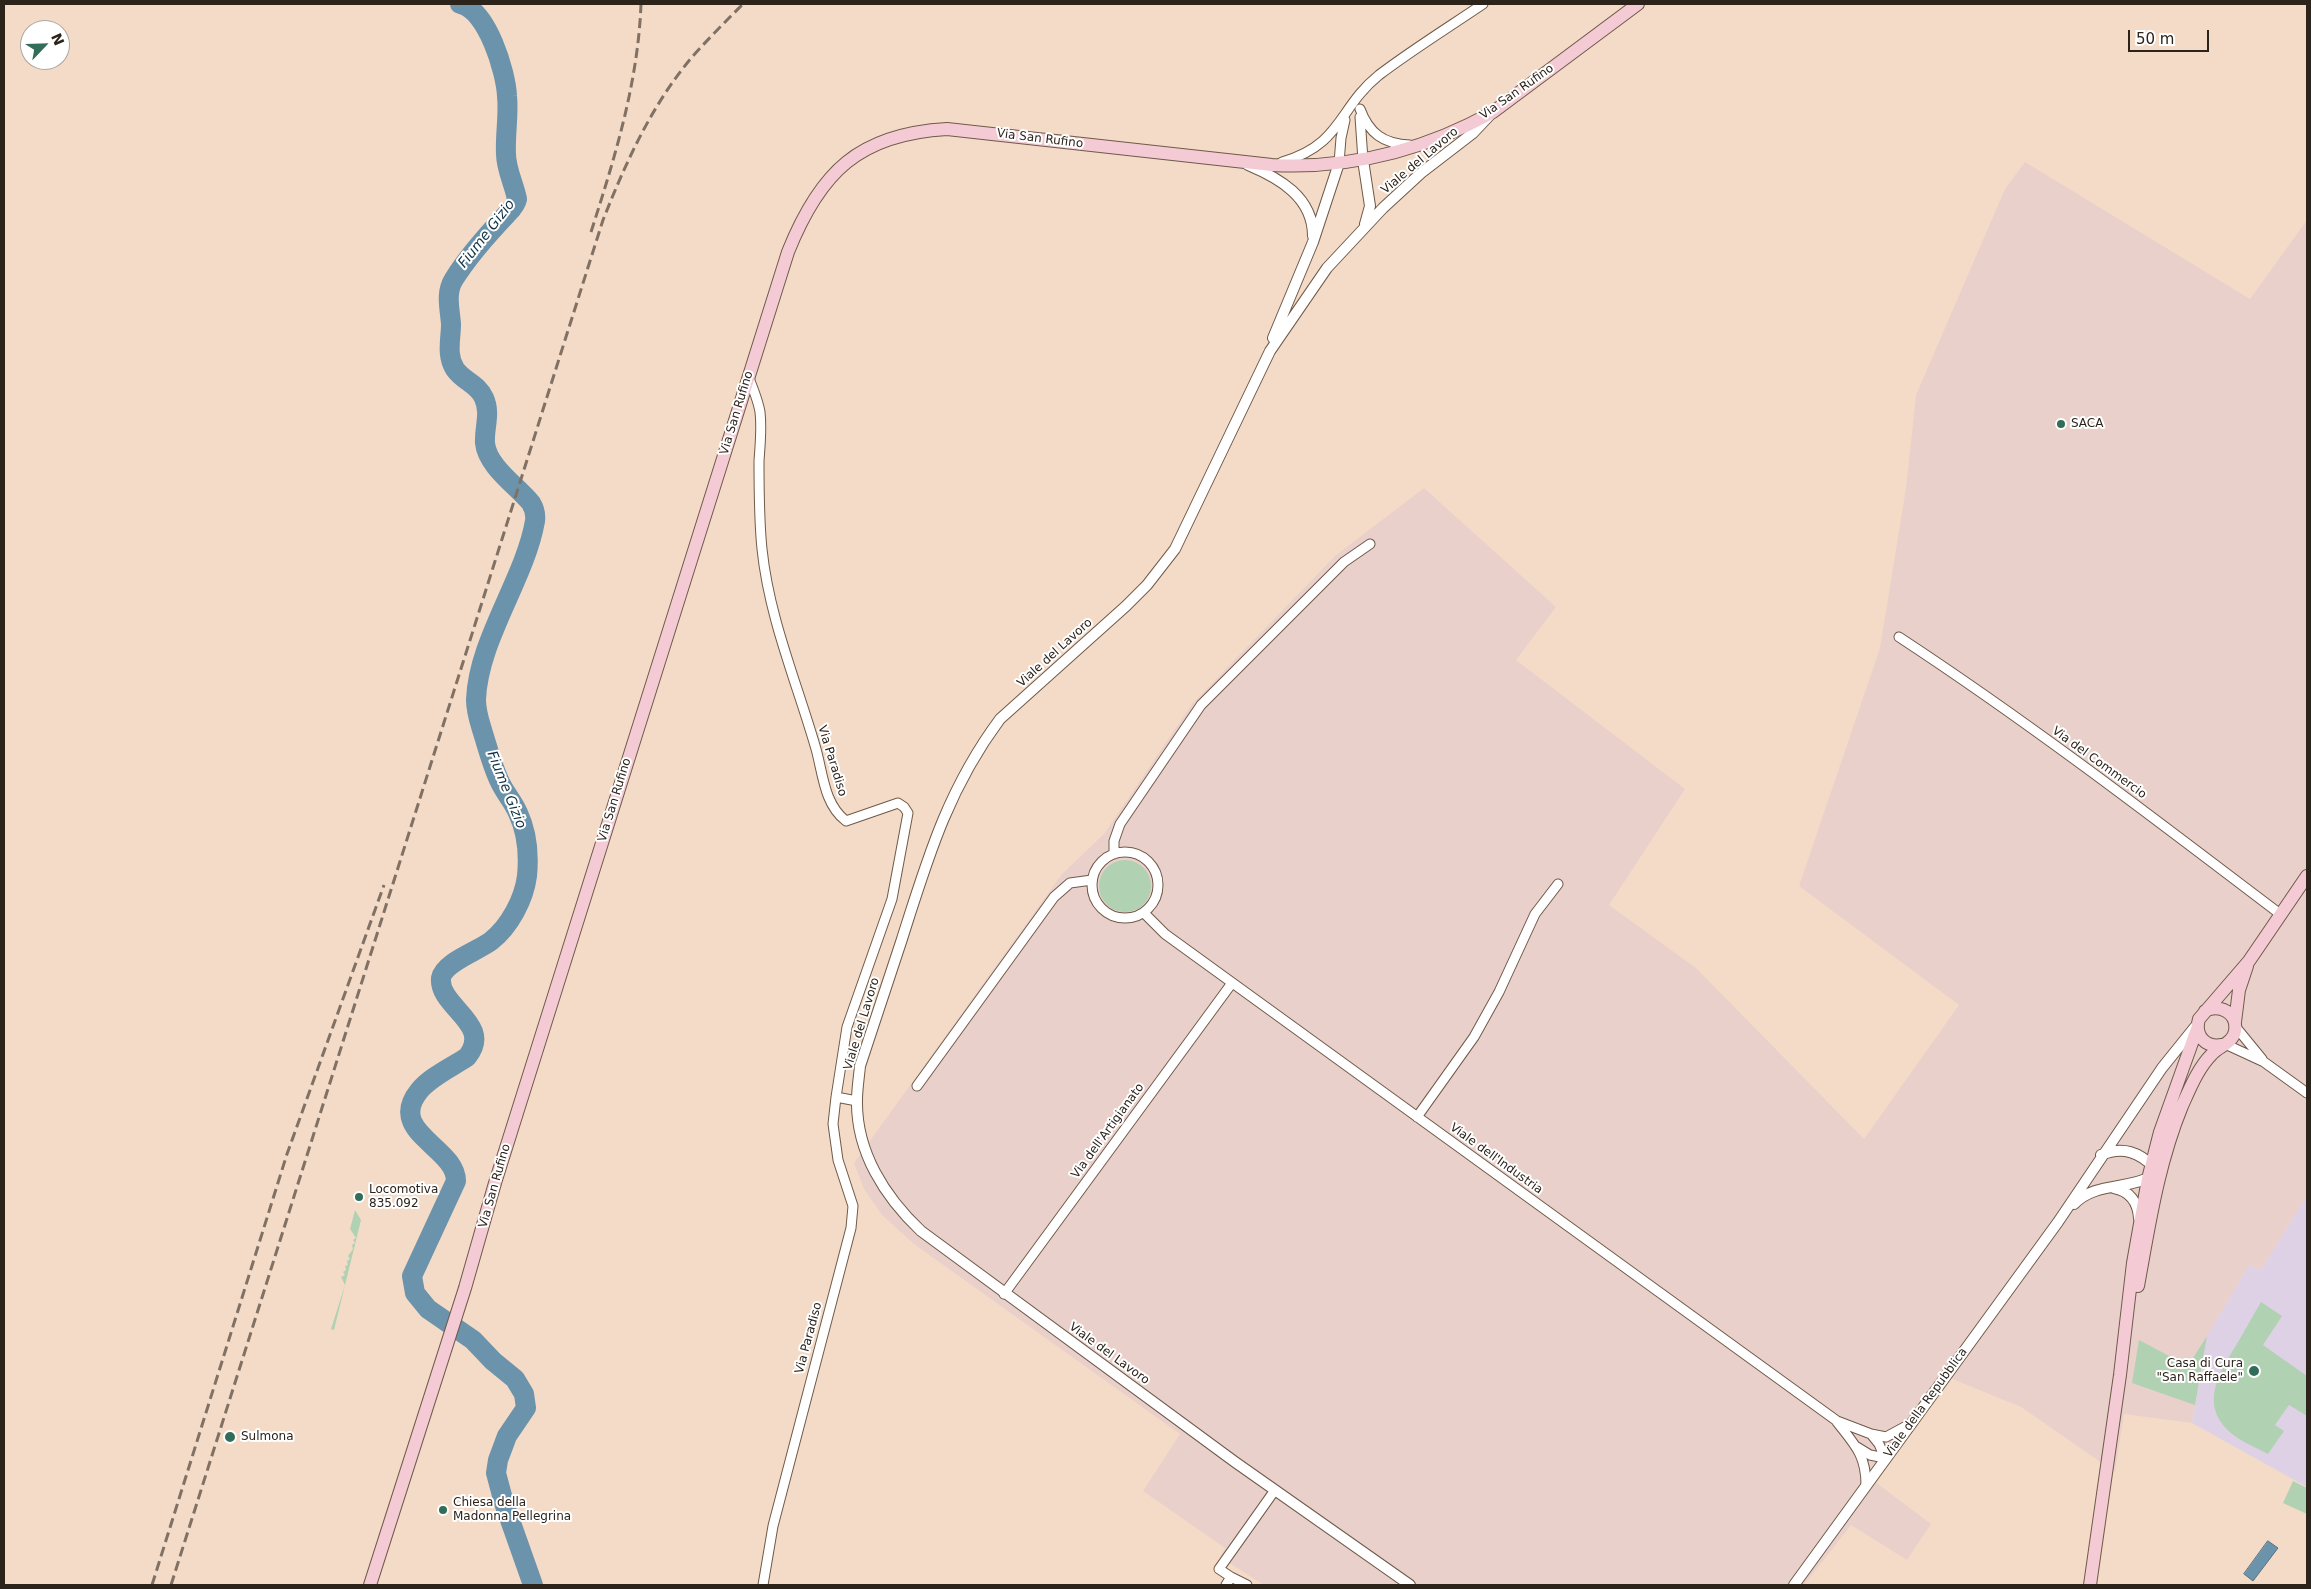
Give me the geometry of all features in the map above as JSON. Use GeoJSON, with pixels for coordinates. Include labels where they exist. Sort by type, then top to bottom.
{"type":"FeatureCollection","features":[{"type":"Feature","properties":{"kind":"main road","name":"Via San Rufino"},"geometry":{"type":"LineString","coordinates":[[370,1585],[457,1313],[497,1175],[788,252],[808,206],[835,172],[854,156],[873,145],[898,135],[947,129],[1272,165],[1318,166],[1363,160],[1422,144],[1474,123],[1493,112],[1638,4]]}},
{"type":"Feature","properties":{"kind":"main road"},"geometry":{"type":"LineString","coordinates":[[2120,1375],[2156,1168],[2160,1132],[2197,1027],[2205,1011],[2248,961],[2307,876]]}},
{"type":"Feature","properties":{"kind":"main road"},"geometry":{"type":"LineString","coordinates":[[2090,1585],[2140,1222],[2148,1179],[2156,1168],[2204,1062],[2234,1034],[2239,990],[2248,961]]}},
{"type":"Feature","properties":{"kind":"main road"},"geometry":{"type":"LineString","coordinates":[[2205,1011],[2217,1008],[2223,1009],[2232,1017],[2235,1024]]}},
{"type":"Feature","properties":{"kind":"main road"},"geometry":{"type":"LineString","coordinates":[[2197,1027],[2206,1043],[2224,1045]]}},
{"type":"Feature","properties":{"kind":"street"},"geometry":{"type":"LineString","coordinates":[[1272,165],[1290,160],[1318,146],[1332,133],[1362,92],[1379,75],[1483,4]]}},
{"type":"Feature","properties":{"kind":"street"},"geometry":{"type":"LineString","coordinates":[[1362,92],[1360,109],[1363,160]]}},
{"type":"Feature","properties":{"kind":"street"},"geometry":{"type":"LineString","coordinates":[[1360,109],[1367,125],[1378,137],[1399,144],[1422,144]]}},
{"type":"Feature","properties":{"kind":"street"},"geometry":{"type":"LineString","coordinates":[[1339,163],[1342,127],[1349,110]]}},
{"type":"Feature","properties":{"kind":"street","name":"Viale del Lavoro"},"geometry":{"type":"LineString","coordinates":[[1410,1585],[1004,1294],[921,1231],[901,1212],[884,1190],[869,1160],[860,1128],[857,1101],[860,1066],[931,845],[965,772],[981,745],[1000,719],[1147,585],[1175,549],[1270,351],[1314,284],[1362,229],[1421,173],[1473,133],[1493,112]]}},
{"type":"Feature","properties":{"kind":"street","name":"Viale del Lavoro"},"geometry":{"type":"LineString","coordinates":[[1362,229],[1370,206],[1363,160]]}},
{"type":"Feature","properties":{"kind":"street"},"geometry":{"type":"LineString","coordinates":[[1243,162],[1270,174],[1292,189],[1300,198],[1311,220],[1313,242]]}},
{"type":"Feature","properties":{"kind":"street","name":"Viale del Lavoro"},"geometry":{"type":"LineString","coordinates":[[1270,351],[1275,332],[1313,242],[1339,163]]}},
{"type":"Feature","properties":{"kind":"street","name":"Via Paradiso"},"geometry":{"type":"LineString","coordinates":[[748,376],[756,395],[760,414],[760,505],[762,548],[768,591],[795,690],[816,750],[830,802],[839,816],[846,821],[898,803],[908,813],[892,899],[847,1027],[836,1097],[833,1124],[838,1160],[852,1206],[851,1228],[773,1526],[763,1585]]}},
{"type":"Feature","properties":{"kind":"street"},"geometry":{"type":"LineString","coordinates":[[1114,854],[1114,842],[1120,824],[1201,705],[1344,562],[1370,544]]}},
{"type":"Feature","properties":{"kind":"street","name":"Via del Commercio"},"geometry":{"type":"LineString","coordinates":[[1899,637],[1949,670],[2114,788],[2280,914]]}},
{"type":"Feature","properties":{"kind":"street"},"geometry":{"type":"LineString","coordinates":[[1130,853],[1137,855],[1150,864],[1154,870],[1158,886],[1157,893],[1150,907],[1144,913],[1122,918],[1107,914],[1101,909],[1093,895],[1092,880],[1097,867],[1114,854],[1130,853]]}},
{"type":"Feature","properties":{"kind":"street"},"geometry":{"type":"LineString","coordinates":[[917,1086],[1054,897],[1070,883],[1092,880]]}},
{"type":"Feature","properties":{"kind":"street"},"geometry":{"type":"LineString","coordinates":[[1417,1117],[1474,1037],[1499,992],[1535,914],[1558,884]]}},
{"type":"Feature","properties":{"kind":"street","name":"Viale dell'Industria"},"geometry":{"type":"LineString","coordinates":[[1144,913],[1165,934],[1837,1421],[1871,1434],[1886,1437],[1910,1424]]}},
{"type":"Feature","properties":{"kind":"street","name":"Via dell'Artigianato"},"geometry":{"type":"LineString","coordinates":[[1004,1294],[1232,983]]}},
{"type":"Feature","properties":{"kind":"street"},"geometry":{"type":"LineString","coordinates":[[2235,1024],[2264,1062]]}},
{"type":"Feature","properties":{"kind":"street","name":"Viale della Repubblica"},"geometry":{"type":"LineString","coordinates":[[1794,1585],[2058,1222],[2101,1155],[2162,1068],[2197,1027]]}},
{"type":"Feature","properties":{"kind":"street"},"geometry":{"type":"LineString","coordinates":[[2224,1045],[2264,1062],[2307,1093]]}},
{"type":"Feature","properties":{"kind":"street"},"geometry":{"type":"LineString","coordinates":[[836,1097],[857,1101]]}},
{"type":"Feature","properties":{"kind":"street"},"geometry":{"type":"LineString","coordinates":[[2101,1155],[2113,1150],[2134,1152],[2156,1168]]}},
{"type":"Feature","properties":{"kind":"street","name":"Viale della Repubblica"},"geometry":{"type":"LineString","coordinates":[[2058,1222],[2085,1194],[2148,1179]]}},
{"type":"Feature","properties":{"kind":"street"},"geometry":{"type":"LineString","coordinates":[[2108,1187],[2118,1188],[2131,1196],[2138,1210],[2140,1222]]}},
{"type":"Feature","properties":{"kind":"street","name":"Viale dell'Industria"},"geometry":{"type":"LineString","coordinates":[[1837,1421],[1855,1445],[1866,1466],[1866,1485]]}},
{"type":"Feature","properties":{"kind":"street"},"geometry":{"type":"LineString","coordinates":[[1871,1434],[1879,1444],[1885,1458]]}},
{"type":"Feature","properties":{"kind":"street","name":"Viale dell'Industria"},"geometry":{"type":"LineString","coordinates":[[1855,1445],[1870,1455],[1885,1458]]}},
{"type":"Feature","properties":{"kind":"street"},"geometry":{"type":"LineString","coordinates":[[1247,1585],[1228,1581],[1219,1569],[1275,1490]]}},
{"type":"Feature","properties":{"kind":"shaded area"},"geometry":{"type":"Polygon","coordinates":[[[2025,162],[2250,299],[2307,220],[2307,1195],[2261,1270],[2249,1265],[2207,1336],[2192,1423],[2124,1414],[2115,1472],[2021,1407],[1950,1378],[1874,1481],[1931,1524],[1907,1560],[1851,1525],[1804,1585],[1264,1585],[1220,1557],[1225,1548],[1143,1491],[1180,1434],[914,1244],[882,1215],[864,1189],[854,1163],[1062,874],[1104,834],[1192,704],[1335,556],[1424,488],[1556,607],[1516,660],[1685,789],[1609,905],[1696,968],[1864,1139],[1959,1005],[1799,886],[1880,648],[1906,488],[1916,395],[2005,189],[2025,162]]]}},
{"type":"Feature","properties":{"kind":"shaded area","name":"Casa di Cura \"San Raffaele\""},"geometry":{"type":"Polygon","coordinates":[[[2307,1195],[2307,1487],[2192,1423],[2207,1336],[2249,1265],[2261,1270],[2307,1195]]]}},
{"type":"Feature","properties":{"kind":"green space"},"geometry":{"type":"Polygon","coordinates":[[[1120,860],[1130,860],[1144,867],[1151,881],[1151,891],[1144,905],[1130,912],[1120,912],[1110,908],[1103,901],[1099,891],[1099,881],[1103,871],[1110,864],[1120,860]]]}},
{"type":"Feature","properties":{"kind":"green space"},"geometry":{"type":"Polygon","coordinates":[[[355,1210],[361,1220],[334,1330],[331,1329],[345,1285],[341,1277],[345,1275],[343,1272],[346,1270],[345,1266],[348,1265],[347,1261],[350,1259],[348,1256],[353,1249],[352,1245],[355,1243],[353,1240],[356,1238],[350,1229],[355,1210]]]}},
{"type":"Feature","properties":{"kind":"green space"},"geometry":{"type":"Polygon","coordinates":[[[2261,1302],[2282,1316],[2263,1345],[2307,1376],[2307,1416],[2289,1405],[2275,1425],[2284,1431],[2268,1454],[2244,1442],[2227,1430],[2217,1414],[2214,1404],[2214,1393],[2221,1371],[2261,1302]]]}},
{"type":"Feature","properties":{"kind":"green space"},"geometry":{"type":"Polygon","coordinates":[[[2207,1336],[2195,1405],[2132,1383],[2139,1340],[2188,1366],[2207,1336]]]}},
{"type":"Feature","properties":{"kind":"green space"},"geometry":{"type":"Polygon","coordinates":[[[2293,1481],[2307,1488],[2307,1514],[2283,1503],[2293,1481]]]}},
{"type":"Feature","properties":{"kind":"water"},"geometry":{"type":"Polygon","coordinates":[[[2268,1541],[2278,1548],[2253,1581],[2244,1574],[2268,1541]]]}},
{"type":"Feature","properties":{"kind":"waterway","name":"Fiume Gizio"},"geometry":{"type":"LineString","coordinates":[[460,4],[470,8],[479,17],[499,58],[506,85],[508,110],[506,160],[517,199],[512,209],[479,245],[460,270],[451,284],[449,301],[452,364],[458,373],[478,389],[484,398],[487,410],[485,437],[487,451],[497,468],[531,503],[535,514],[530,543],[485,655],[479,677],[476,700],[478,717],[494,769],[521,820],[527,844],[528,868],[523,894],[515,912],[504,928],[491,941],[448,967],[443,972],[441,978],[442,988],[448,998],[470,1025],[474,1035],[474,1045],[467,1057],[424,1086],[411,1105],[411,1118],[416,1129],[446,1158],[453,1169],[456,1181],[412,1276],[415,1293],[428,1309],[473,1340],[493,1361],[515,1379],[524,1394],[526,1408],[507,1436],[498,1460],[496,1473],[504,1503],[533,1585]]}},
{"type":"Feature","properties":{"kind":"railway"},"geometry":{"type":"LineString","coordinates":[[591,232],[624,120],[635,62],[641,4]]}},
{"type":"Feature","properties":{"kind":"railway"},"geometry":{"type":"LineString","coordinates":[[171,1585],[603,220],[641,134],[665,94],[693,56],[743,4]]}},
{"type":"Feature","properties":{"kind":"railway"},"geometry":{"type":"LineString","coordinates":[[152,1585],[287,1154],[384,885]]}},
{"type":"Feature","properties":{"kind":"place","name":"SACA"},"geometry":{"type":"Point","coordinates":[2061,424]}},
{"type":"Feature","properties":{"kind":"place","name":"Locomotiva 835.092"},"geometry":{"type":"Point","coordinates":[359,1197]}},
{"type":"Feature","properties":{"kind":"place","name":"Casa di Cura \"San Raffaele\""},"geometry":{"type":"Point","coordinates":[2254,1371]}},
{"type":"Feature","properties":{"kind":"place","name":"Sulmona"},"geometry":{"type":"Point","coordinates":[230,1437]}},
{"type":"Feature","properties":{"kind":"place","name":"Chiesa della Madonna Pellegrina"},"geometry":{"type":"Point","coordinates":[443,1510]}}]}
